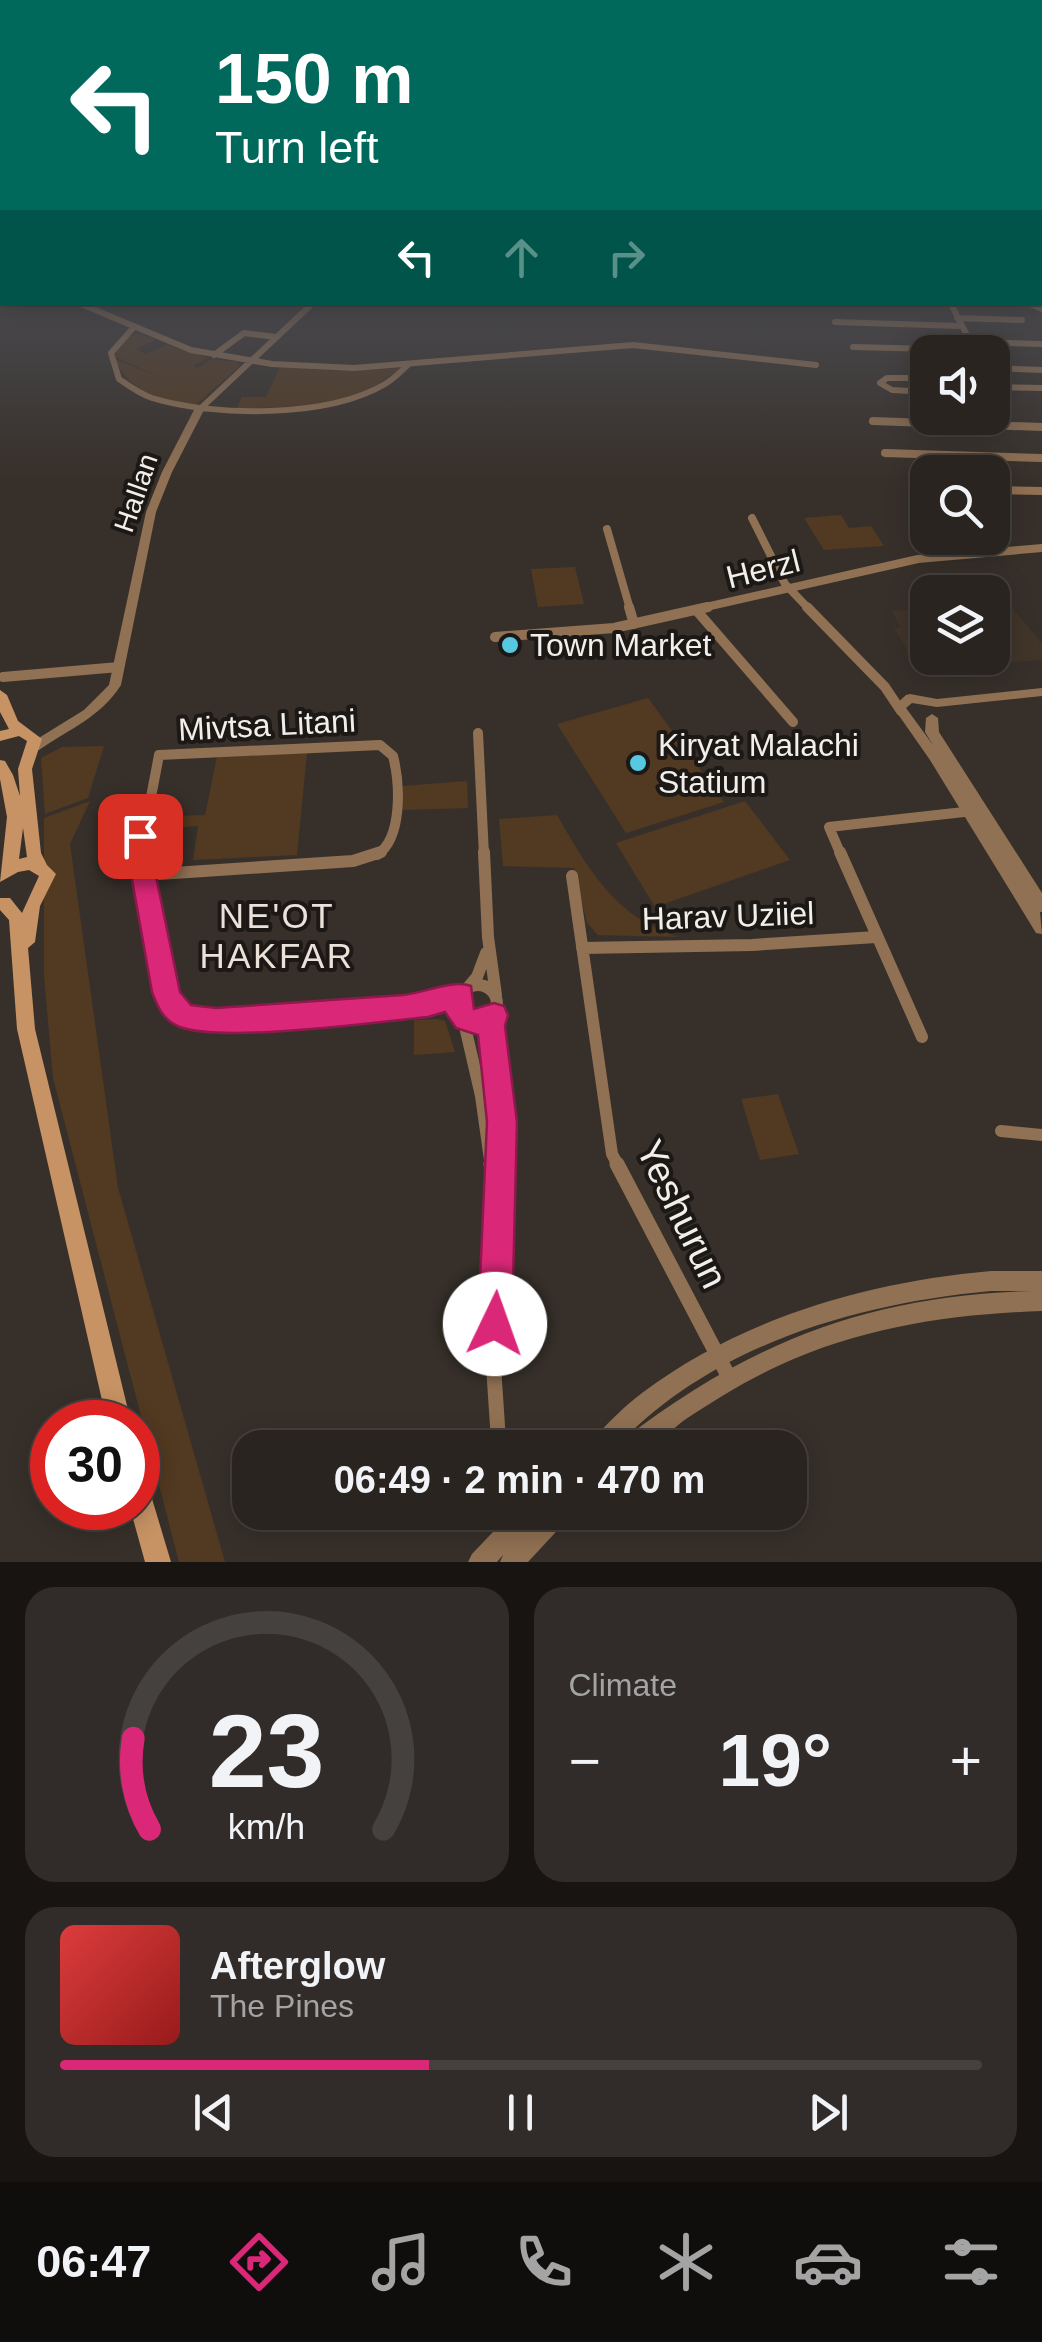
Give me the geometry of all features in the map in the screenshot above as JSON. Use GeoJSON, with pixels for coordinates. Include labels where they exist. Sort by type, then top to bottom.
{"type":"FeatureCollection","features":[{"type":"Feature","properties":{"kind":"main road"},"geometry":{"type":"LineString","coordinates":[[0,695],[12,724],[28,741],[31,840],[39,864]]}},
{"type":"Feature","properties":{"kind":"main road"},"geometry":{"type":"LineString","coordinates":[[0,736],[28,741]]}},
{"type":"Feature","properties":{"kind":"main road"},"geometry":{"type":"LineString","coordinates":[[3,873],[14,858],[14,814],[6,772],[0,764],[28,741]]}},
{"type":"Feature","properties":{"kind":"main road"},"geometry":{"type":"LineString","coordinates":[[3,873],[22,864],[39,864],[45,868],[48,880],[28,918],[23,976]]}},
{"type":"Feature","properties":{"kind":"main road"},"geometry":{"type":"LineString","coordinates":[[2,902],[21,903],[38,894]]}},
{"type":"Feature","properties":{"kind":"main road"},"geometry":{"type":"LineString","coordinates":[[2,902],[17,918],[26,1029],[114,1400]]}},
{"type":"Feature","properties":{"kind":"main road"},"geometry":{"type":"LineString","coordinates":[[149,1530],[158,1562]]}},
{"type":"Feature","properties":{"kind":"street"},"geometry":{"type":"LineString","coordinates":[[125,335],[111,353],[116,376],[144,395],[199,410],[276,410],[332,404],[376,390],[409,364]]}},
{"type":"Feature","properties":{"kind":"street"},"geometry":{"type":"LineString","coordinates":[[156,335],[214,356],[344,368],[634,345],[816,365]]}},
{"type":"Feature","properties":{"kind":"street"},"geometry":{"type":"LineString","coordinates":[[214,356],[242,335]]}},
{"type":"Feature","properties":{"kind":"street"},"geometry":{"type":"LineString","coordinates":[[259,335],[276,337]]}},
{"type":"Feature","properties":{"kind":"street","name":"HaIlan"},"geometry":{"type":"LineString","coordinates":[[28,741],[64,727],[106,700],[115,686],[151,512],[167,472],[199,410],[278,335]]}},
{"type":"Feature","properties":{"kind":"street"},"geometry":{"type":"LineString","coordinates":[[1010,343],[1042,344]]}},
{"type":"Feature","properties":{"kind":"street"},"geometry":{"type":"LineString","coordinates":[[853,346],[910,348]]}},
{"type":"Feature","properties":{"kind":"street"},"geometry":{"type":"LineString","coordinates":[[1010,369],[1042,370]]}},
{"type":"Feature","properties":{"kind":"street"},"geometry":{"type":"LineString","coordinates":[[910,378],[891,377],[880,383],[892,390],[910,391]]}},
{"type":"Feature","properties":{"kind":"street"},"geometry":{"type":"LineString","coordinates":[[1010,386],[1039,388],[1042,399]]}},
{"type":"Feature","properties":{"kind":"street"},"geometry":{"type":"LineString","coordinates":[[872,420],[1042,427]]}},
{"type":"Feature","properties":{"kind":"street"},"geometry":{"type":"LineString","coordinates":[[884,454],[1042,458]]}},
{"type":"Feature","properties":{"kind":"street"},"geometry":{"type":"LineString","coordinates":[[1010,491],[1042,492]]}},
{"type":"Feature","properties":{"kind":"street"},"geometry":{"type":"LineString","coordinates":[[752,518],[788,588],[879,682],[920,733],[1042,906]]}},
{"type":"Feature","properties":{"kind":"street"},"geometry":{"type":"LineString","coordinates":[[606,529],[634,624]]}},
{"type":"Feature","properties":{"kind":"street","name":"Herzl"},"geometry":{"type":"LineString","coordinates":[[1010,550],[1042,548]]}},
{"type":"Feature","properties":{"kind":"street","name":"Herzl"},"geometry":{"type":"LineString","coordinates":[[495,637],[634,624],[949,555]]}},
{"type":"Feature","properties":{"kind":"street"},"geometry":{"type":"LineString","coordinates":[[697,611],[793,722]]}},
{"type":"Feature","properties":{"kind":"street"},"geometry":{"type":"LineString","coordinates":[[3,677],[119,667]]}},
{"type":"Feature","properties":{"kind":"street"},"geometry":{"type":"LineString","coordinates":[[879,682],[932,707],[932,732],[1042,928]]}},
{"type":"Feature","properties":{"kind":"street"},"geometry":{"type":"LineString","coordinates":[[902,713],[902,702],[916,699],[936,703],[1042,692]]}},
{"type":"Feature","properties":{"kind":"street"},"geometry":{"type":"LineString","coordinates":[[902,713],[914,720],[954,709],[1042,701]]}},
{"type":"Feature","properties":{"kind":"street"},"geometry":{"type":"LineString","coordinates":[[478,734],[488,937],[498,1004],[491,1026],[502,1122],[493,1359],[498,1430]]}},
{"type":"Feature","properties":{"kind":"street","name":"Mivtsa Litani"},"geometry":{"type":"LineString","coordinates":[[372,744],[391,753],[396,766],[393,838],[375,856],[353,861],[144,875],[140,836],[160,756],[372,744]]}},
{"type":"Feature","properties":{"kind":"street"},"geometry":{"type":"LineString","coordinates":[[922,1037],[829,827],[976,811]]}},
{"type":"Feature","properties":{"kind":"street"},"geometry":{"type":"LineString","coordinates":[[144,875],[166,992],[170,1004],[185,1016],[216,1021],[428,1005],[482,986],[496,995]]}},
{"type":"Feature","properties":{"kind":"street","name":"Yeshurun"},"geometry":{"type":"LineString","coordinates":[[572,876],[612,1154],[730,1381]]}},
{"type":"Feature","properties":{"kind":"street","name":"Harav Uziiel"},"geometry":{"type":"LineString","coordinates":[[582,948],[752,945],[876,936]]}},
{"type":"Feature","properties":{"kind":"street"},"geometry":{"type":"LineString","coordinates":[[488,937],[482,968],[457,1005],[491,1156],[499,1255]]}},
{"type":"Feature","properties":{"kind":"street"},"geometry":{"type":"LineString","coordinates":[[403,1007],[427,1008],[478,1022],[494,1015]]}},
{"type":"Feature","properties":{"kind":"street"},"geometry":{"type":"LineString","coordinates":[[1001,1131],[1042,1135]]}},
{"type":"Feature","properties":{"kind":"street"},"geometry":{"type":"LineString","coordinates":[[618,1430],[654,1397],[806,1319],[894,1291],[978,1281],[1042,1281]]}},
{"type":"Feature","properties":{"kind":"street"},"geometry":{"type":"LineString","coordinates":[[651,1430],[730,1381],[816,1340],[902,1312],[986,1302],[1042,1302]]}},
{"type":"Feature","properties":{"kind":"street"},"geometry":{"type":"LineString","coordinates":[[480,1562],[514,1530]]}},
{"type":"Feature","properties":{"kind":"street"},"geometry":{"type":"LineString","coordinates":[[512,1562],[521,1530]]}},
{"type":"Feature","properties":{"kind":"shaded area"},"geometry":{"type":"Polygon","coordinates":[[[144,335],[156,340],[136,349],[146,354],[167,345],[209,358],[194,365],[196,369],[212,359],[238,362],[240,366],[197,404],[172,402],[137,387],[120,370],[115,359],[158,377],[116,357],[118,348],[130,336],[144,335]]]}},
{"type":"Feature","properties":{"kind":"shaded area"},"geometry":{"type":"Polygon","coordinates":[[[280,367],[338,371],[400,368],[383,381],[344,398],[301,406],[237,408],[242,397],[266,397],[280,367]]]}},
{"type":"Feature","properties":{"kind":"shaded area"},"geometry":{"type":"Polygon","coordinates":[[[841,515],[849,528],[871,526],[884,546],[824,550],[804,518],[841,515]]]}},
{"type":"Feature","properties":{"kind":"shaded area"},"geometry":{"type":"Polygon","coordinates":[[[575,567],[584,604],[538,607],[531,569],[575,567]]]}},
{"type":"Feature","properties":{"kind":"shaded area"},"geometry":{"type":"Polygon","coordinates":[[[1010,605],[1042,643],[1042,660],[1010,663],[1010,605]]]}},
{"type":"Feature","properties":{"kind":"shaded area"},"geometry":{"type":"Polygon","coordinates":[[[910,610],[910,655],[894,628],[900,627],[892,611],[910,610]]]}},
{"type":"Feature","properties":{"kind":"shaded area","name":"Kiryat Malachi Statium"},"geometry":{"type":"Polygon","coordinates":[[[648,698],[724,802],[626,833],[557,724],[648,698]]]}},
{"type":"Feature","properties":{"kind":"shaded area"},"geometry":{"type":"Polygon","coordinates":[[[104,746],[88,798],[45,814],[41,758],[62,747],[104,746]]]}},
{"type":"Feature","properties":{"kind":"shaded area"},"geometry":{"type":"Polygon","coordinates":[[[307,753],[297,855],[193,860],[198,826],[149,830],[152,817],[205,815],[217,757],[307,753]]]}},
{"type":"Feature","properties":{"kind":"shaded area"},"geometry":{"type":"Polygon","coordinates":[[[467,781],[468,808],[401,810],[402,786],[467,781]]]}},
{"type":"Feature","properties":{"kind":"shaded area"},"geometry":{"type":"Polygon","coordinates":[[[90,801],[70,844],[118,1188],[225,1562],[179,1562],[160,1489],[160,1400],[137,1400],[53,1078],[44,976],[44,818],[90,801]]]}},
{"type":"Feature","properties":{"kind":"shaded area"},"geometry":{"type":"Polygon","coordinates":[[[745,801],[790,860],[655,907],[616,843],[745,801]]]}},
{"type":"Feature","properties":{"kind":"shaded area"},"geometry":{"type":"Polygon","coordinates":[[[557,815],[592,872],[620,904],[656,928],[678,937],[598,935],[587,923],[574,868],[503,866],[499,819],[557,815]]]}},
{"type":"Feature","properties":{"kind":"shaded area"},"geometry":{"type":"Polygon","coordinates":[[[414,1020],[445,1021],[455,1052],[414,1055],[414,1020]]]}},
{"type":"Feature","properties":{"kind":"shaded area"},"geometry":{"type":"Polygon","coordinates":[[[778,1094],[799,1154],[760,1160],[741,1099],[778,1094]]]}},
{"type":"Feature","properties":{"kind":"place","name":"Town Market"},"geometry":{"type":"Point","coordinates":[510,645]}},
{"type":"Feature","properties":{"kind":"place","name":"Kiryat Malachi Statium"},"geometry":{"type":"Point","coordinates":[638,763]}},
{"type":"Feature","properties":{"kind":"district","name":"NE'OT HAKFAR"},"geometry":{"type":"Point","coordinates":[277,935]}},
{"type":"Feature","properties":{"kind":"route"},"geometry":{"type":"LineString","coordinates":[[140,836],[140,857],[166,992],[170,1004],[185,1016],[216,1021],[403,1007],[428,1005],[461,994],[458,1010],[466,1019],[484,1022],[494,1015],[491,1026],[502,1122],[495,1324]]}}]}
